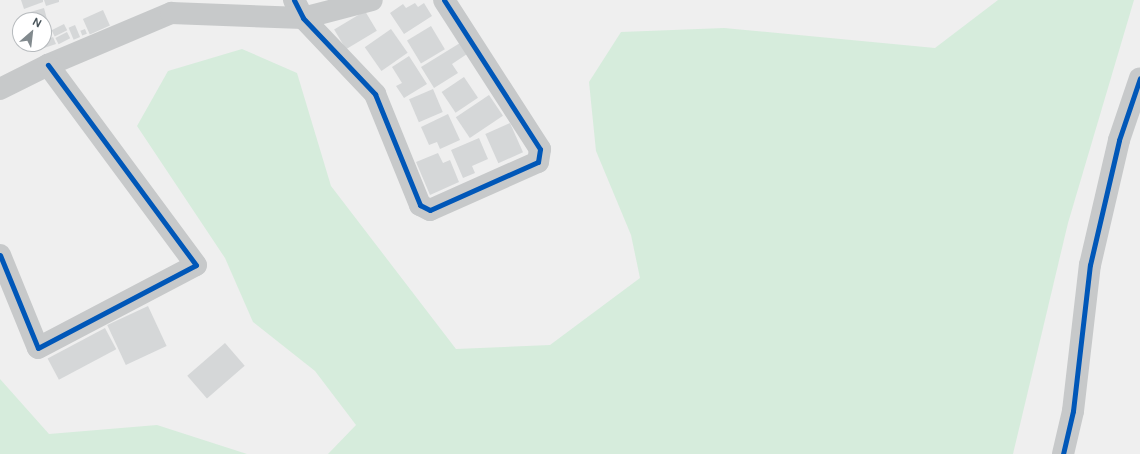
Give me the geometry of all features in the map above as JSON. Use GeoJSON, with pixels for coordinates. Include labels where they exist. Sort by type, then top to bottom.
{"type":"FeatureCollection","features":[{"type":"Feature","properties":{"kind":"street"},"geometry":{"type":"LineString","coordinates":[[0,89],[48,65],[172,13],[298,9],[372,0]]}},
{"type":"Feature","properties":{"kind":"street"},"geometry":{"type":"LineString","coordinates":[[298,9],[375,94],[420,205],[430,210],[538,162],[540,149],[444,0]]}},
{"type":"Feature","properties":{"kind":"street"},"geometry":{"type":"LineString","coordinates":[[0,255],[38,348],[196,265],[48,65]]}},
{"type":"Feature","properties":{"kind":"street"},"geometry":{"type":"LineString","coordinates":[[1063,454],[1073,411],[1090,265],[1119,140],[1140,78]]}},
{"type":"Feature","properties":{"kind":"green space"},"geometry":{"type":"Polygon","coordinates":[[[998,0],[1134,0],[1068,223],[1013,454],[328,454],[356,425],[315,371],[253,322],[225,258],[137,126],[168,71],[242,49],[297,73],[331,186],[456,349],[550,345],[640,278],[631,235],[596,151],[589,82],[621,32],[724,28],[935,48],[998,0]]]}},
{"type":"Feature","properties":{"kind":"green space"},"geometry":{"type":"Polygon","coordinates":[[[0,379],[49,434],[157,425],[247,454],[0,454],[0,379]]]}},
{"type":"Feature","properties":{"kind":"building"},"geometry":{"type":"Polygon","coordinates":[[[21,0],[43,0],[43,2],[24,9],[21,0]]]}},
{"type":"Feature","properties":{"kind":"building"},"geometry":{"type":"Polygon","coordinates":[[[44,0],[59,0],[59,2],[46,6],[44,0]]]}},
{"type":"Feature","properties":{"kind":"building"},"geometry":{"type":"Polygon","coordinates":[[[415,3],[418,7],[424,3],[432,16],[404,34],[390,13],[403,4],[406,8],[415,3]]]}},
{"type":"Feature","properties":{"kind":"building"},"geometry":{"type":"Polygon","coordinates":[[[44,8],[45,12],[30,12],[44,8]]]}},
{"type":"Feature","properties":{"kind":"building"},"geometry":{"type":"Polygon","coordinates":[[[103,10],[110,26],[90,34],[83,19],[103,10]]]}},
{"type":"Feature","properties":{"kind":"building"},"geometry":{"type":"Polygon","coordinates":[[[365,11],[377,31],[346,49],[334,30],[365,11]]]}},
{"type":"Feature","properties":{"kind":"building"},"geometry":{"type":"Polygon","coordinates":[[[64,24],[67,30],[55,37],[52,30],[64,24]]]}},
{"type":"Feature","properties":{"kind":"building"},"geometry":{"type":"Polygon","coordinates":[[[75,25],[80,37],[74,40],[69,28],[75,25]]]}},
{"type":"Feature","properties":{"kind":"building"},"geometry":{"type":"Polygon","coordinates":[[[431,26],[445,49],[421,64],[407,40],[431,26]]]}},
{"type":"Feature","properties":{"kind":"building"},"geometry":{"type":"Polygon","coordinates":[[[85,29],[87,34],[82,36],[80,31],[85,29]]]}},
{"type":"Feature","properties":{"kind":"building"},"geometry":{"type":"Polygon","coordinates":[[[391,29],[408,53],[381,71],[365,47],[391,29]]]}},
{"type":"Feature","properties":{"kind":"building"},"geometry":{"type":"Polygon","coordinates":[[[67,32],[70,38],[59,44],[55,38],[67,32]]]}},
{"type":"Feature","properties":{"kind":"building"},"geometry":{"type":"Polygon","coordinates":[[[52,37],[56,44],[52,45],[52,37]]]}},
{"type":"Feature","properties":{"kind":"building"},"geometry":{"type":"Polygon","coordinates":[[[460,43],[467,54],[452,64],[458,73],[434,88],[421,67],[460,43]]]}},
{"type":"Feature","properties":{"kind":"building"},"geometry":{"type":"Polygon","coordinates":[[[409,56],[427,84],[404,98],[396,86],[402,83],[392,67],[409,56]]]}},
{"type":"Feature","properties":{"kind":"building"},"geometry":{"type":"Polygon","coordinates":[[[464,77],[478,98],[456,113],[442,92],[464,77]]]}},
{"type":"Feature","properties":{"kind":"building"},"geometry":{"type":"Polygon","coordinates":[[[433,89],[443,112],[419,122],[409,99],[433,89]]]}},
{"type":"Feature","properties":{"kind":"building"},"geometry":{"type":"Polygon","coordinates":[[[489,95],[503,116],[470,138],[456,117],[489,95]]]}},
{"type":"Feature","properties":{"kind":"building"},"geometry":{"type":"Polygon","coordinates":[[[448,114],[460,140],[440,149],[437,142],[429,145],[421,127],[448,114]]]}},
{"type":"Feature","properties":{"kind":"building"},"geometry":{"type":"Polygon","coordinates":[[[510,123],[523,152],[498,163],[485,134],[510,123]]]}},
{"type":"Feature","properties":{"kind":"building"},"geometry":{"type":"Polygon","coordinates":[[[479,138],[488,159],[472,166],[475,173],[463,178],[451,150],[479,138]]]}},
{"type":"Feature","properties":{"kind":"building"},"geometry":{"type":"Polygon","coordinates":[[[438,153],[443,163],[450,160],[459,182],[430,195],[416,162],[438,153]]]}},
{"type":"Feature","properties":{"kind":"building"},"geometry":{"type":"Polygon","coordinates":[[[148,306],[167,346],[126,365],[107,325],[148,306]]]}},
{"type":"Feature","properties":{"kind":"building"},"geometry":{"type":"Polygon","coordinates":[[[105,328],[116,349],[59,380],[48,359],[105,328]]]}},
{"type":"Feature","properties":{"kind":"building"},"geometry":{"type":"Polygon","coordinates":[[[225,343],[245,366],[207,398],[187,376],[225,343]]]}},
{"type":"Feature","properties":{"kind":"cycle path"},"geometry":{"type":"LineString","coordinates":[[294,0],[303,18],[375,94],[420,205],[430,210],[538,162],[540,149],[444,0]]}},
{"type":"Feature","properties":{"kind":"cycle path"},"geometry":{"type":"LineString","coordinates":[[0,255],[38,348],[196,265],[48,65]]}},
{"type":"Feature","properties":{"kind":"cycle path"},"geometry":{"type":"LineString","coordinates":[[1063,454],[1073,411],[1090,265],[1119,140],[1140,78]]}}]}
